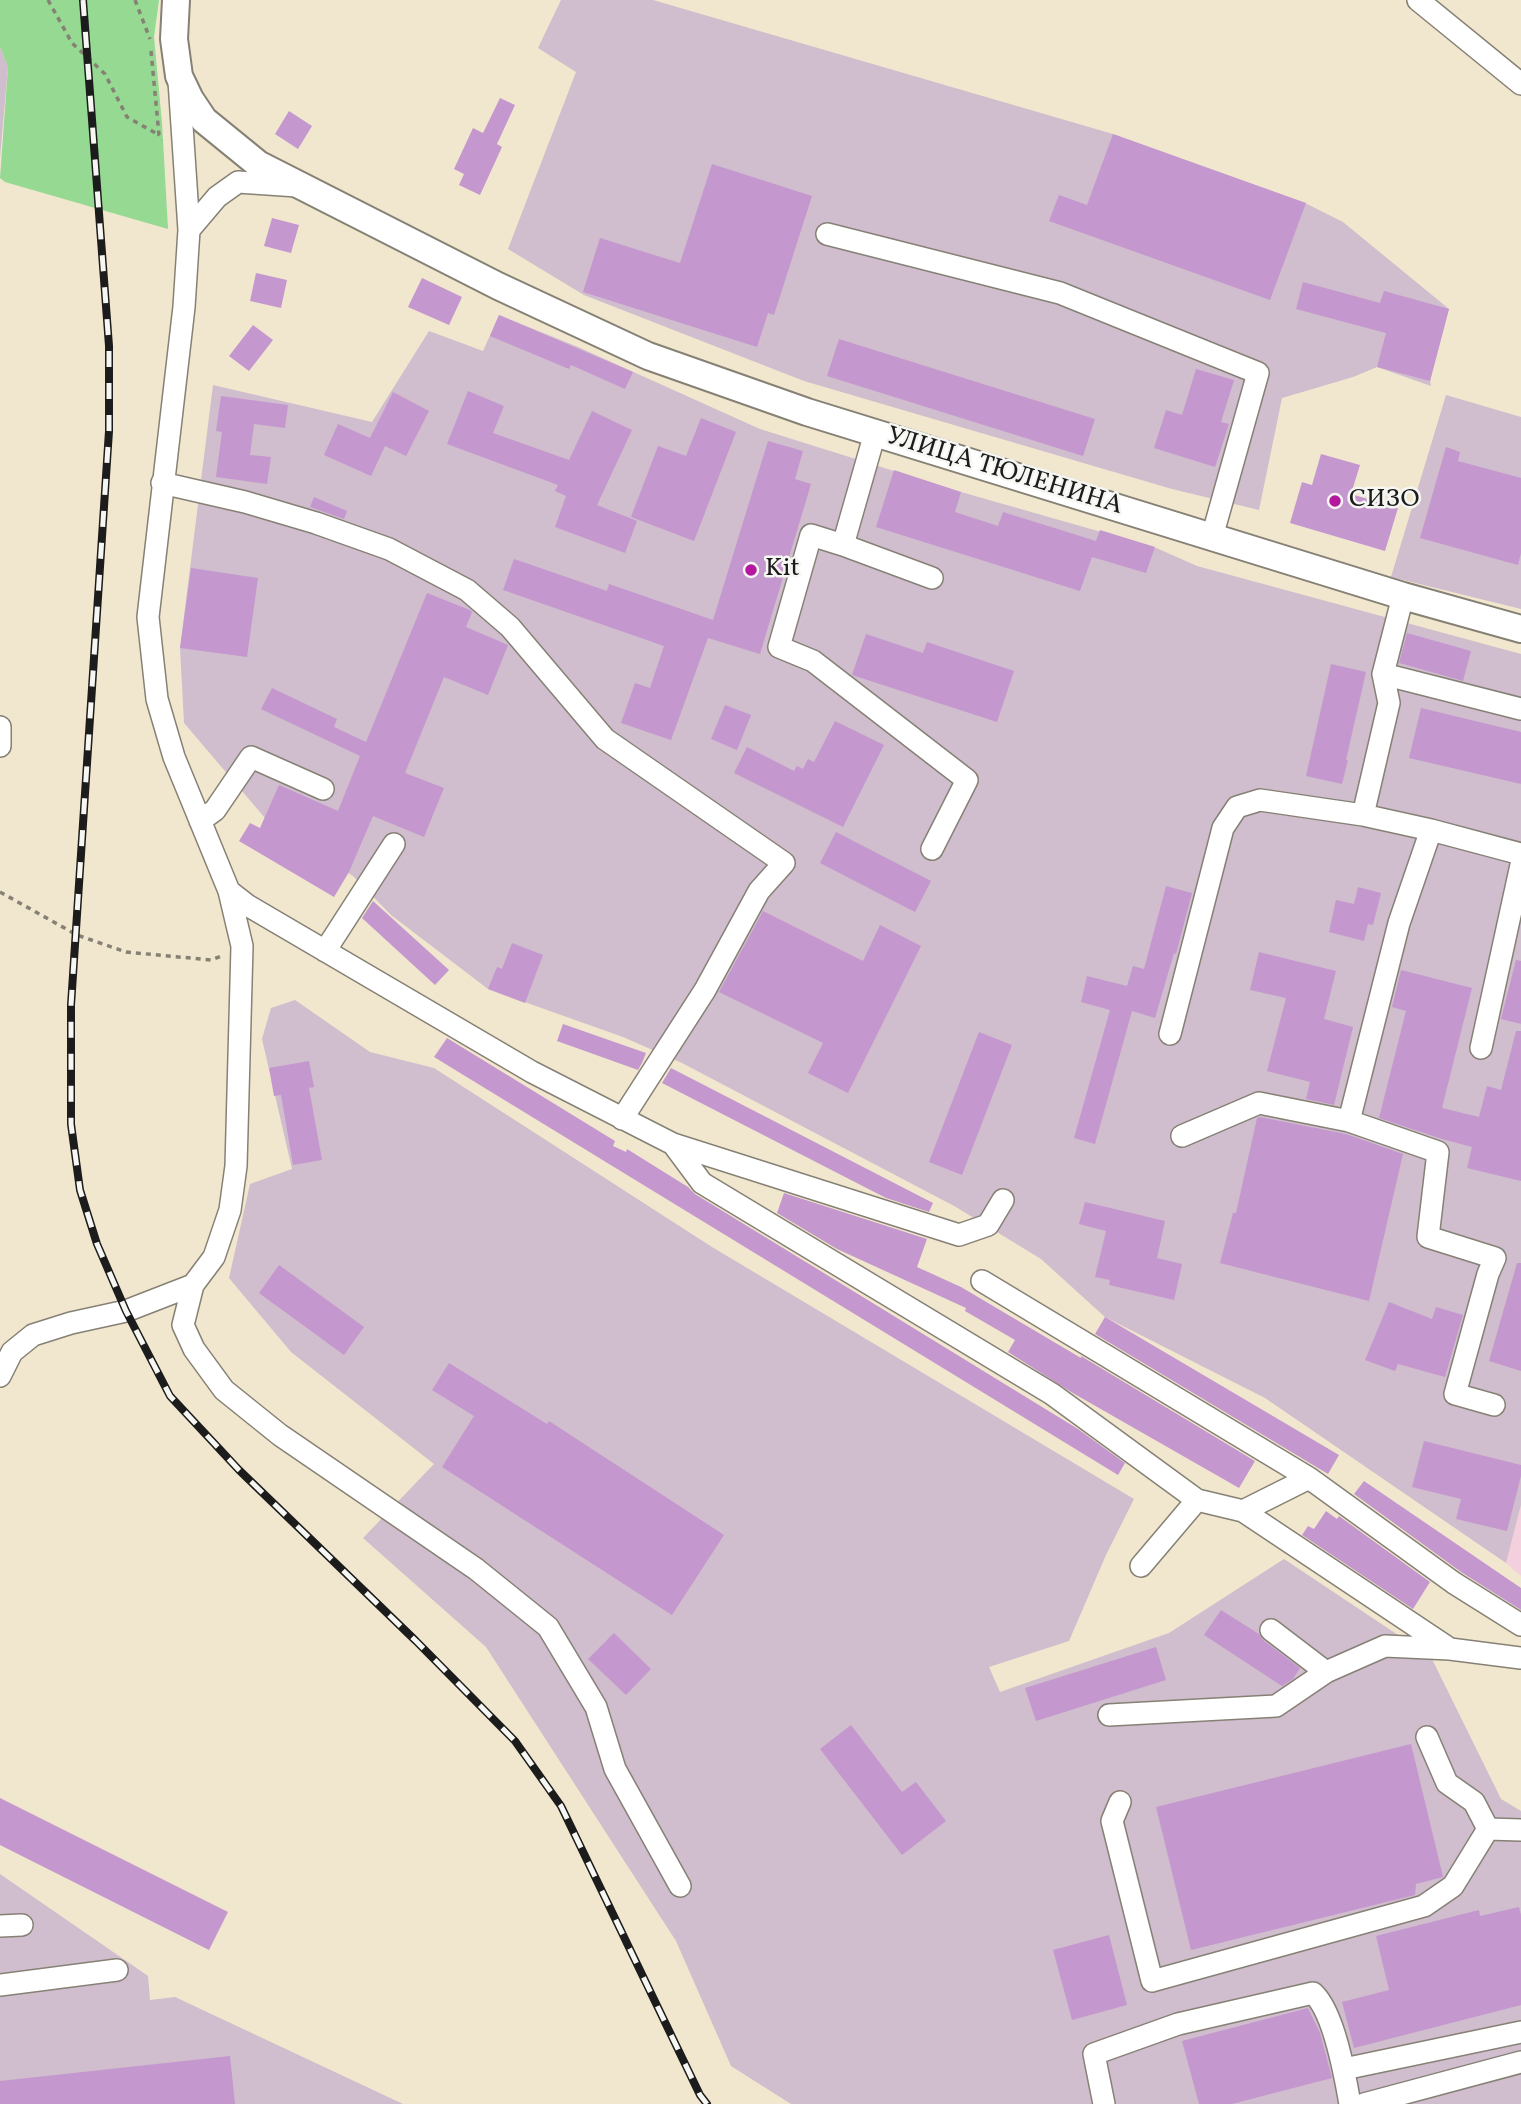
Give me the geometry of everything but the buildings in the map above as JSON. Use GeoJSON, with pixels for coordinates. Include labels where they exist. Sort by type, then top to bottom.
{"type":"FeatureCollection","features":[{"type":"Feature","properties":{"kind":"main road"},"geometry":{"type":"LineString","coordinates":[[176,0],[174,39],[178,76]]}},
{"type":"Feature","properties":{"kind":"main road","name":"УЛИЦА ТЮЛЕНИНА"},"geometry":{"type":"LineString","coordinates":[[178,76],[204,120],[258,164],[498,286],[648,356],[875,433],[1403,596],[1521,629]]}},
{"type":"Feature","properties":{"kind":"street"},"geometry":{"type":"LineString","coordinates":[[1418,0],[1521,84]]}},
{"type":"Feature","properties":{"kind":"street"},"geometry":{"type":"LineString","coordinates":[[178,76],[189,230],[184,307],[148,617],[157,699],[174,757],[229,891],[242,946],[235,1177],[230,1210],[214,1257],[193,1285],[183,1325],[194,1349],[224,1390],[290,1442],[476,1569],[548,1627],[596,1707],[615,1769],[680,1886]]}},
{"type":"Feature","properties":{"kind":"street"},"geometry":{"type":"LineString","coordinates":[[189,230],[217,197],[238,182],[303,186]]}},
{"type":"Feature","properties":{"kind":"street"},"geometry":{"type":"LineString","coordinates":[[827,234],[1060,293],[1258,373],[1212,537]]}},
{"type":"Feature","properties":{"kind":"street"},"geometry":{"type":"LineString","coordinates":[[843,545],[875,433]]}},
{"type":"Feature","properties":{"kind":"street"},"geometry":{"type":"LineString","coordinates":[[162,483],[245,502],[316,523],[389,549],[467,590],[510,627],[605,739],[785,863],[759,891],[705,990],[622,1119]]}},
{"type":"Feature","properties":{"kind":"street"},"geometry":{"type":"LineString","coordinates":[[932,578],[811,535],[779,647],[813,661],[967,780],[933,849]]}},
{"type":"Feature","properties":{"kind":"street"},"geometry":{"type":"LineString","coordinates":[[1363,815],[1389,703],[1383,674],[1403,596]]}},
{"type":"Feature","properties":{"kind":"street"},"geometry":{"type":"LineString","coordinates":[[1383,674],[1521,709]]}},
{"type":"Feature","properties":{"kind":"street"},"geometry":{"type":"LineString","coordinates":[[0,727],[0,746]]}},
{"type":"Feature","properties":{"kind":"street"},"geometry":{"type":"LineString","coordinates":[[200,821],[215,810],[251,757],[323,789]]}},
{"type":"Feature","properties":{"kind":"street"},"geometry":{"type":"LineString","coordinates":[[1170,1034],[1223,828],[1237,807],[1260,800],[1363,815],[1521,854]]}},
{"type":"Feature","properties":{"kind":"street"},"geometry":{"type":"LineString","coordinates":[[1349,1121],[1399,923],[1430,830]]}},
{"type":"Feature","properties":{"kind":"street"},"geometry":{"type":"LineString","coordinates":[[324,951],[394,844]]}},
{"type":"Feature","properties":{"kind":"street"},"geometry":{"type":"LineString","coordinates":[[1481,1048],[1521,865]]}},
{"type":"Feature","properties":{"kind":"street"},"geometry":{"type":"LineString","coordinates":[[229,891],[247,905],[324,951],[532,1072],[673,1144],[959,1235],[988,1224],[1003,1200]]}},
{"type":"Feature","properties":{"kind":"street"},"geometry":{"type":"LineString","coordinates":[[1182,1136],[1259,1103],[1349,1121],[1438,1153],[1428,1237],[1495,1258],[1488,1274],[1455,1394],[1494,1405]]}},
{"type":"Feature","properties":{"kind":"street"},"geometry":{"type":"LineString","coordinates":[[673,1144],[702,1183],[1052,1394],[1197,1500],[1243,1511],[1450,1650]]}},
{"type":"Feature","properties":{"kind":"street"},"geometry":{"type":"LineString","coordinates":[[982,1282],[1309,1478],[1454,1583],[1521,1625]]}},
{"type":"Feature","properties":{"kind":"street"},"geometry":{"type":"LineString","coordinates":[[0,1376],[12,1352],[33,1335],[71,1323],[126,1311],[193,1285]]}},
{"type":"Feature","properties":{"kind":"street"},"geometry":{"type":"LineString","coordinates":[[1243,1511],[1309,1478]]}},
{"type":"Feature","properties":{"kind":"street"},"geometry":{"type":"LineString","coordinates":[[1141,1566],[1197,1500]]}},
{"type":"Feature","properties":{"kind":"street"},"geometry":{"type":"LineString","coordinates":[[1271,1630],[1326,1672]]}},
{"type":"Feature","properties":{"kind":"street"},"geometry":{"type":"LineString","coordinates":[[1109,1715],[1276,1706],[1326,1672],[1385,1646],[1521,1658]]}},
{"type":"Feature","properties":{"kind":"street"},"geometry":{"type":"LineString","coordinates":[[1427,1737],[1447,1783],[1475,1802],[1488,1829]]}},
{"type":"Feature","properties":{"kind":"street"},"geometry":{"type":"LineString","coordinates":[[1120,1802],[1112,1821],[1152,1981],[1424,1906],[1453,1886],[1488,1829]]}},
{"type":"Feature","properties":{"kind":"street"},"geometry":{"type":"LineString","coordinates":[[1488,1829],[1521,1830]]}},
{"type":"Feature","properties":{"kind":"street"},"geometry":{"type":"LineString","coordinates":[[0,1926],[22,1925]]}},
{"type":"Feature","properties":{"kind":"street"},"geometry":{"type":"LineString","coordinates":[[0,1985],[117,1970]]}},
{"type":"Feature","properties":{"kind":"street"},"geometry":{"type":"LineString","coordinates":[[1104,2104],[1094,2054],[1178,2024],[1313,1993],[1322,2002],[1344,2069],[1350,2104]]}},
{"type":"Feature","properties":{"kind":"street"},"geometry":{"type":"LineString","coordinates":[[1344,2069],[1521,2032]]}},
{"type":"Feature","properties":{"kind":"street"},"geometry":{"type":"LineString","coordinates":[[1364,2104],[1521,2062]]}},
{"type":"Feature","properties":{"kind":"path"},"geometry":{"type":"LineString","coordinates":[[48,0],[72,43],[105,74],[127,117],[159,135]]}},
{"type":"Feature","properties":{"kind":"path"},"geometry":{"type":"LineString","coordinates":[[135,0],[150,39]]}},
{"type":"Feature","properties":{"kind":"path"},"geometry":{"type":"LineString","coordinates":[[0,892],[76,935],[126,952],[211,960],[242,946]]}},
{"type":"Feature","properties":{"kind":"shaded area"},"geometry":{"type":"Polygon","coordinates":[[[561,0],[653,0],[1113,134],[1305,203],[1343,222],[1449,309],[1430,381],[1431,386],[1377,367],[1282,398],[1259,510],[1172,489],[804,381],[584,295],[508,249],[576,72],[538,48],[561,0]]]}},
{"type":"Feature","properties":{"kind":"shaded area"},"geometry":{"type":"Polygon","coordinates":[[[0,47],[8,67],[0,158],[0,47]]]}},
{"type":"Feature","properties":{"kind":"shaded area"},"geometry":{"type":"Polygon","coordinates":[[[499,315],[578,347],[760,429],[961,492],[1154,547],[1197,566],[1521,654],[1521,1505],[1506,1563],[1265,1398],[1105,1317],[1041,1259],[956,1207],[682,1063],[623,1037],[488,989],[391,915],[353,876],[265,818],[184,723],[180,648],[213,385],[372,422],[429,331],[483,351],[499,315]]]}},
{"type":"Feature","properties":{"kind":"shaded area"},"geometry":{"type":"Polygon","coordinates":[[[1446,395],[1521,417],[1521,609],[1391,577],[1446,395]]]}},
{"type":"Feature","properties":{"kind":"shaded area"},"geometry":{"type":"Polygon","coordinates":[[[295,1000],[370,1052],[434,1068],[712,1247],[1134,1499],[1106,1555],[1069,1641],[989,1667],[1000,1692],[1169,1633],[1284,1559],[1431,1657],[1501,1799],[1521,1811],[1521,2104],[791,2104],[731,2066],[676,1941],[486,1647],[363,1538],[434,1464],[291,1352],[229,1278],[250,1184],[292,1169],[262,1039],[271,1008],[295,1000]]]}},
{"type":"Feature","properties":{"kind":"shaded area"},"geometry":{"type":"Polygon","coordinates":[[[1521,1505],[1521,1576],[1506,1563],[1521,1505]]]}},
{"type":"Feature","properties":{"kind":"shaded area"},"geometry":{"type":"Polygon","coordinates":[[[0,1874],[148,1976],[150,2000],[175,1997],[403,2104],[0,2104],[0,1874]]]}},
{"type":"Feature","properties":{"kind":"green space"},"geometry":{"type":"Polygon","coordinates":[[[0,0],[159,0],[154,37],[168,229],[5,182],[0,178],[8,67],[0,47],[0,0]]]}},
{"type":"Feature","properties":{"kind":"railway"},"geometry":{"type":"LineString","coordinates":[[83,0],[109,346],[109,431],[71,1005],[71,1124],[80,1190],[97,1244],[126,1311],[170,1396],[239,1470],[515,1741],[561,1806],[700,2095],[707,2104]]}},
{"type":"Feature","properties":{"kind":"place","name":"СИЗО"},"geometry":{"type":"Point","coordinates":[1335,501]}},
{"type":"Feature","properties":{"kind":"place","name":"Kit"},"geometry":{"type":"Point","coordinates":[751,570]}}]}
